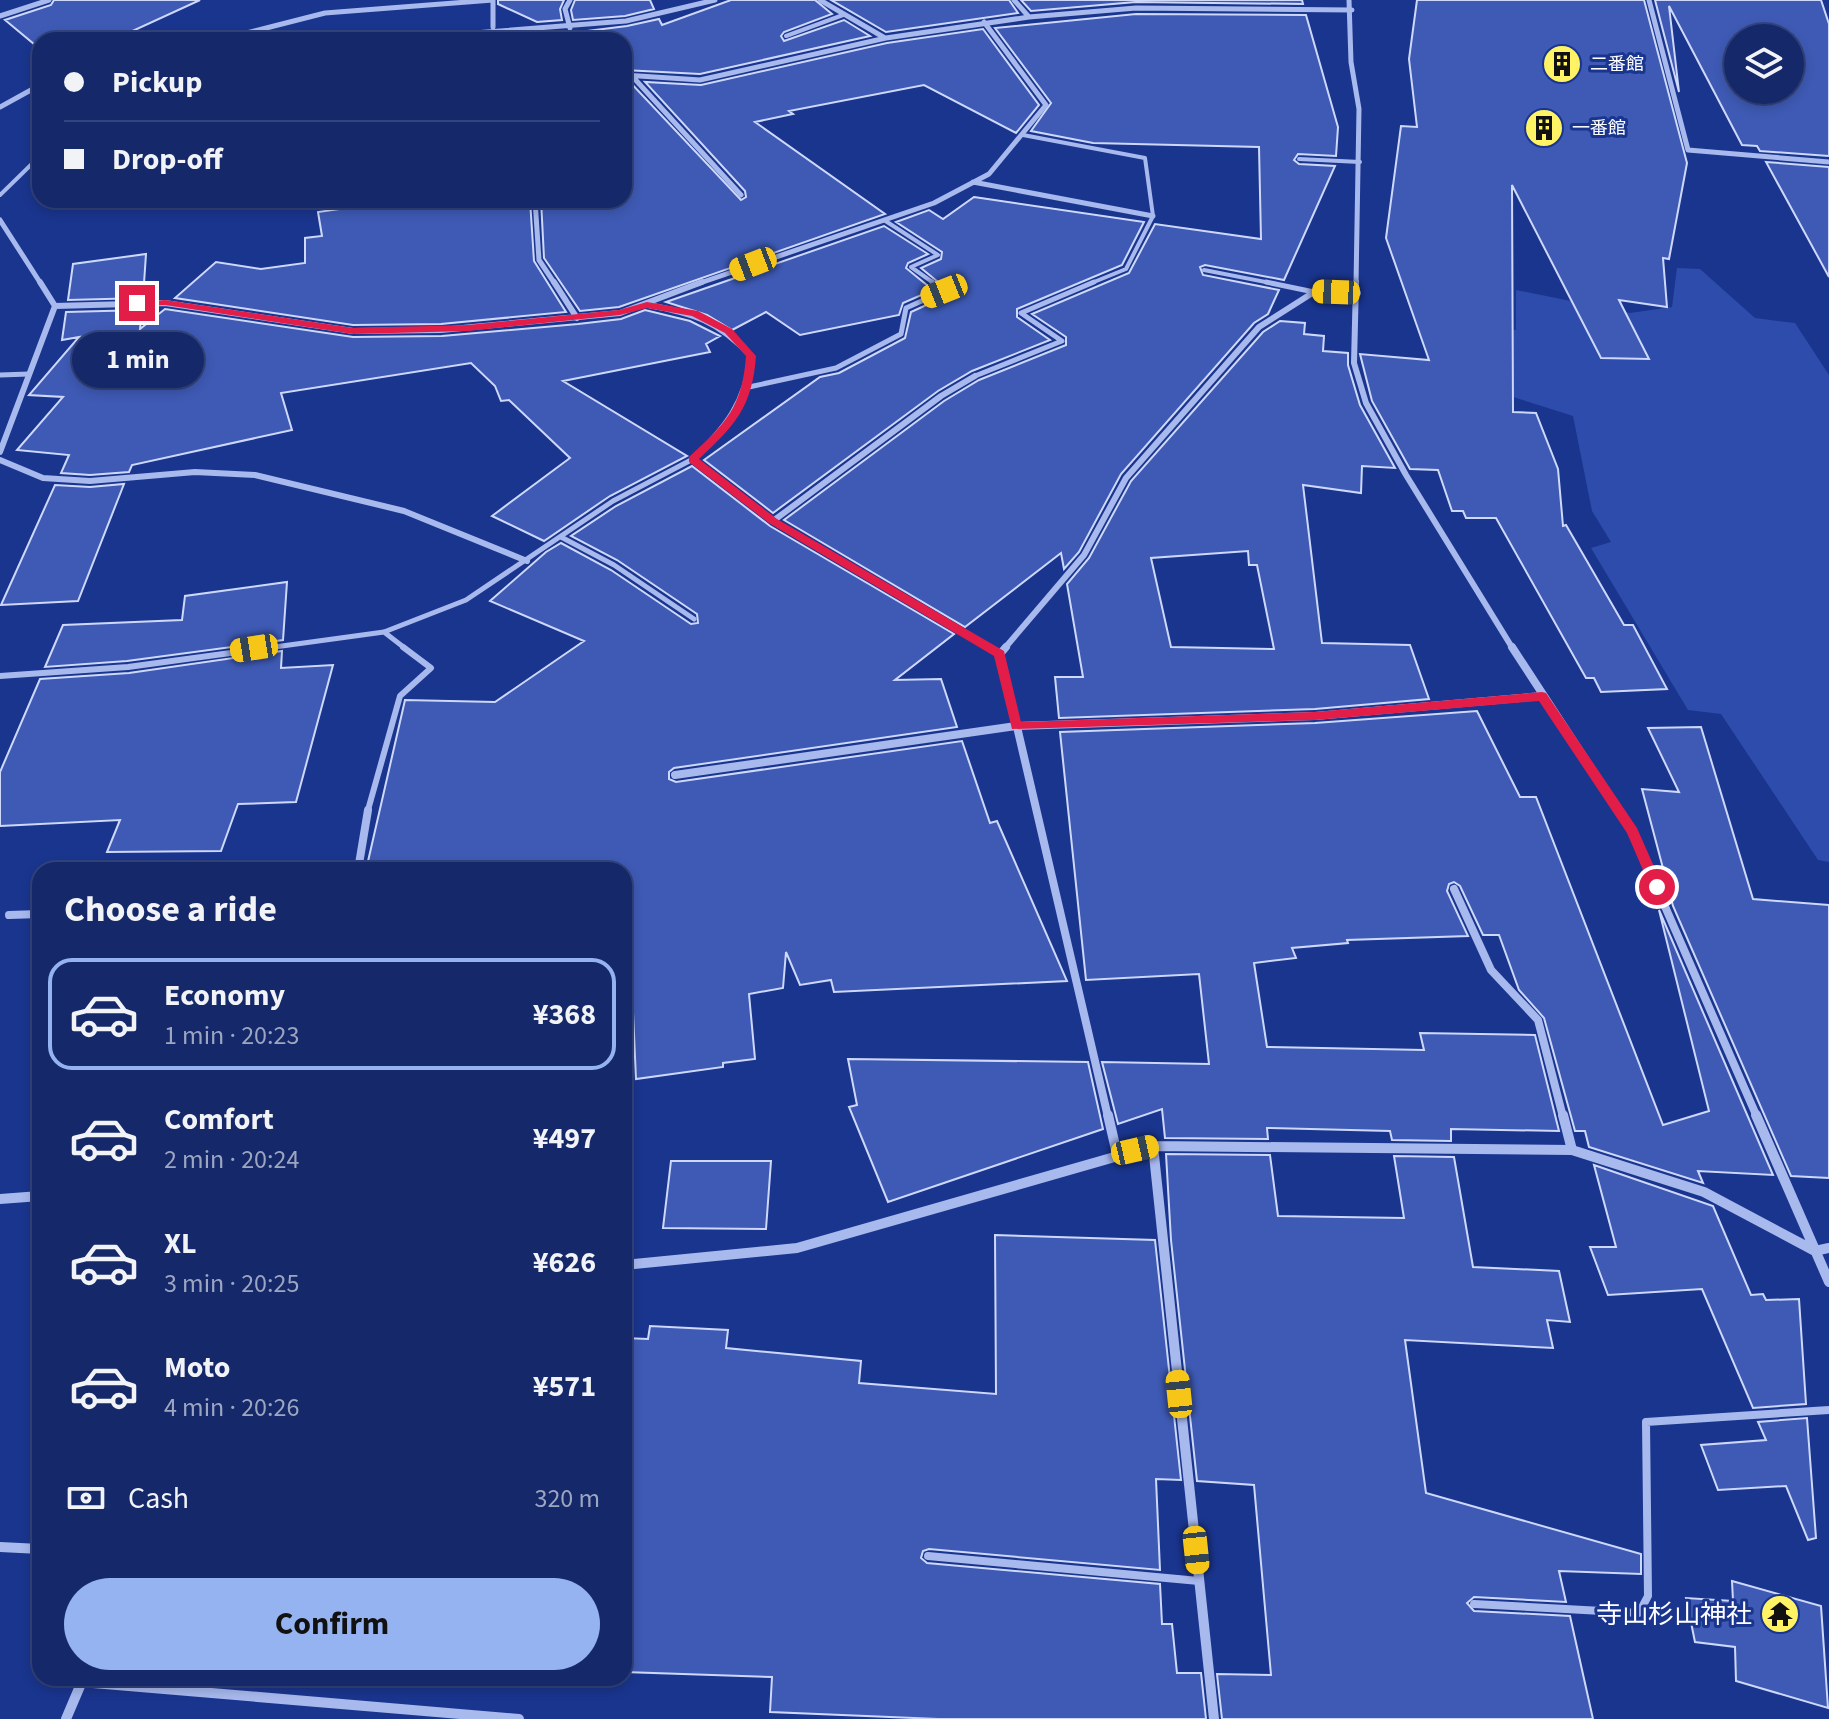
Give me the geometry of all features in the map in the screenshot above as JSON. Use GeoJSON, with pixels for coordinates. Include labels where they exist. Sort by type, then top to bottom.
{"type":"FeatureCollection","features":[{"type":"Feature","properties":{"kind":"street"},"geometry":{"type":"LineString","coordinates":[[0,16],[49,0]]}},
{"type":"Feature","properties":{"kind":"street"},"geometry":{"type":"LineString","coordinates":[[250,32],[325,13],[493,0],[493,27]]}},
{"type":"Feature","properties":{"kind":"street"},"geometry":{"type":"LineString","coordinates":[[570,0],[565,9],[570,28]]}},
{"type":"Feature","properties":{"kind":"street"},"geometry":{"type":"LineString","coordinates":[[493,32],[570,28],[691,8],[715,0]]}},
{"type":"Feature","properties":{"kind":"street"},"geometry":{"type":"LineString","coordinates":[[820,0],[886,38]]}},
{"type":"Feature","properties":{"kind":"street"},"geometry":{"type":"LineString","coordinates":[[1014,0],[1029,17]]}},
{"type":"Feature","properties":{"kind":"street"},"geometry":{"type":"LineString","coordinates":[[1349,0],[1352,10],[1351,62],[1359,109],[1360,162],[1354,363],[1366,403],[1406,475],[1542,696],[1632,831],[1829,1282]]}},
{"type":"Feature","properties":{"kind":"street"},"geometry":{"type":"LineString","coordinates":[[1649,0],[1688,150],[1829,162]]}},
{"type":"Feature","properties":{"kind":"street"},"geometry":{"type":"LineString","coordinates":[[632,76],[700,80],[886,38],[1029,17],[1136,8],[1352,10]]}},
{"type":"Feature","properties":{"kind":"street"},"geometry":{"type":"LineString","coordinates":[[55,306],[165,303],[353,331],[441,330],[577,318],[620,313],[647,305],[779,254],[934,203],[989,174],[1046,105],[984,22]]}},
{"type":"Feature","properties":{"kind":"street"},"geometry":{"type":"LineString","coordinates":[[632,76],[741,195]]}},
{"type":"Feature","properties":{"kind":"street"},"geometry":{"type":"LineString","coordinates":[[0,107],[32,89]]}},
{"type":"Feature","properties":{"kind":"street"},"geometry":{"type":"LineString","coordinates":[[973,182],[1153,216]]}},
{"type":"Feature","properties":{"kind":"street"},"geometry":{"type":"LineString","coordinates":[[536,208],[539,260],[577,318]]}},
{"type":"Feature","properties":{"kind":"street"},"geometry":{"type":"LineString","coordinates":[[0,220],[55,306]]}},
{"type":"Feature","properties":{"kind":"street"},"geometry":{"type":"LineString","coordinates":[[1000,654],[1084,555],[1126,478],[1259,327],[1314,292],[1358,293]]}},
{"type":"Feature","properties":{"kind":"street"},"geometry":{"type":"LineString","coordinates":[[647,305],[694,313],[729,331],[751,356],[749,387],[728,427],[693,459],[773,521],[1000,654],[1117,1154]]}},
{"type":"Feature","properties":{"kind":"street"},"geometry":{"type":"LineString","coordinates":[[0,452],[55,306]]}},
{"type":"Feature","properties":{"kind":"street"},"geometry":{"type":"LineString","coordinates":[[773,521],[941,396],[975,376]]}},
{"type":"Feature","properties":{"kind":"street"},"geometry":{"type":"LineString","coordinates":[[0,460],[43,478],[90,481],[195,472],[255,475],[404,511],[527,561]]}},
{"type":"Feature","properties":{"kind":"street"},"geometry":{"type":"LineString","coordinates":[[675,775],[1016,726],[1315,716],[1542,696]]}},
{"type":"Feature","properties":{"kind":"street"},"geometry":{"type":"LineString","coordinates":[[359,862],[368,810]]}},
{"type":"Feature","properties":{"kind":"street"},"geometry":{"type":"LineString","coordinates":[[1454,889],[1491,970],[1538,1020],[1572,1150]]}},
{"type":"Feature","properties":{"kind":"street"},"geometry":{"type":"LineString","coordinates":[[9,915],[32,914]]}},
{"type":"Feature","properties":{"kind":"street"},"geometry":{"type":"LineString","coordinates":[[632,1264],[797,1248],[1153,1146],[1572,1150],[1704,1192],[1815,1251],[1829,1248]]}},
{"type":"Feature","properties":{"kind":"street"},"geometry":{"type":"LineString","coordinates":[[1153,1146],[1214,1719]]}},
{"type":"Feature","properties":{"kind":"street"},"geometry":{"type":"LineString","coordinates":[[0,1199],[32,1197]]}},
{"type":"Feature","properties":{"kind":"street"},"geometry":{"type":"LineString","coordinates":[[0,1547],[32,1549]]}},
{"type":"Feature","properties":{"kind":"street"},"geometry":{"type":"LineString","coordinates":[[66,1719],[80,1686]]}},
{"type":"Feature","properties":{"kind":"street"},"geometry":{"type":"LineString","coordinates":[[149,1686],[519,1719]]}},
{"type":"Feature","properties":{"kind":"lane"},"geometry":{"type":"LineString","coordinates":[[786,36],[843,15]]}},
{"type":"Feature","properties":{"kind":"lane"},"geometry":{"type":"LineString","coordinates":[[975,376],[1062,341],[1021,313],[1126,269],[1153,216],[1145,158],[1023,135]]}},
{"type":"Feature","properties":{"kind":"lane"},"geometry":{"type":"LineString","coordinates":[[1299,159],[1360,162]]}},
{"type":"Feature","properties":{"kind":"lane"},"geometry":{"type":"LineString","coordinates":[[0,195],[32,164]]}},
{"type":"Feature","properties":{"kind":"lane"},"geometry":{"type":"LineString","coordinates":[[749,387],[836,368],[901,334],[906,308],[944,291],[911,267],[938,255],[884,220]]}},
{"type":"Feature","properties":{"kind":"lane"},"geometry":{"type":"LineString","coordinates":[[1204,270],[1314,292]]}},
{"type":"Feature","properties":{"kind":"lane"},"geometry":{"type":"LineString","coordinates":[[0,375],[29,374]]}},
{"type":"Feature","properties":{"kind":"lane"},"geometry":{"type":"LineString","coordinates":[[0,676],[128,667],[384,632],[466,600],[613,501],[693,459]]}},
{"type":"Feature","properties":{"kind":"lane"},"geometry":{"type":"LineString","coordinates":[[561,537],[614,565],[694,619]]}},
{"type":"Feature","properties":{"kind":"lane"},"geometry":{"type":"LineString","coordinates":[[368,810],[400,696],[431,668],[384,632]]}},
{"type":"Feature","properties":{"kind":"lane"},"geometry":{"type":"LineString","coordinates":[[1474,1604],[1639,1613],[1648,1596],[1646,1422],[1829,1410]]}},
{"type":"Feature","properties":{"kind":"lane"},"geometry":{"type":"LineString","coordinates":[[928,1556],[1199,1581]]}},
{"type":"Feature","properties":{"kind":"shaded area"},"geometry":{"type":"Polygon","coordinates":[[[1677,268],[1700,269],[1755,318],[1795,323],[1829,375],[1829,862],[1818,860],[1721,714],[1688,710],[1591,548],[1611,542],[1592,511],[1573,416],[1488,389],[1499,330],[1516,330],[1516,290],[1630,313],[1672,307],[1677,268]]]}},
{"type":"Feature","properties":{"kind":"building"},"geometry":{"type":"Polygon","coordinates":[[[54,0],[200,0],[130,32],[32,32],[32,42],[5,20],[51,5],[54,0]]]}},
{"type":"Feature","properties":{"kind":"building"},"geometry":{"type":"Polygon","coordinates":[[[498,0],[564,0],[560,9],[562,20],[537,22],[498,4],[498,0]]]}},
{"type":"Feature","properties":{"kind":"building"},"geometry":{"type":"Polygon","coordinates":[[[575,0],[650,0],[654,9],[625,16],[573,20],[571,10],[575,0]]]}},
{"type":"Feature","properties":{"kind":"building"},"geometry":{"type":"Polygon","coordinates":[[[731,0],[815,0],[832,14],[784,32],[781,36],[784,41],[844,20],[870,36],[700,74],[632,70],[632,32],[579,32],[659,19],[662,25],[731,0]]]}},
{"type":"Feature","properties":{"kind":"building"},"geometry":{"type":"Polygon","coordinates":[[[831,0],[1009,0],[1018,13],[886,32],[831,0]]]}},
{"type":"Feature","properties":{"kind":"building"},"geometry":{"type":"Polygon","coordinates":[[[1021,0],[1302,0],[1303,4],[1136,2],[1031,11],[1021,0]]]}},
{"type":"Feature","properties":{"kind":"building"},"geometry":{"type":"Polygon","coordinates":[[[1417,0],[1644,0],[1687,163],[1669,259],[1663,258],[1667,307],[1619,300],[1649,359],[1601,358],[1512,185],[1513,412],[1536,413],[1558,469],[1563,526],[1566,525],[1624,625],[1633,625],[1667,689],[1601,692],[1594,678],[1586,678],[1496,518],[1466,518],[1463,511],[1452,511],[1438,470],[1410,469],[1372,401],[1360,354],[1429,360],[1386,238],[1401,126],[1417,127],[1409,59],[1417,0]]]}},
{"type":"Feature","properties":{"kind":"building"},"geometry":{"type":"Polygon","coordinates":[[[1655,0],[1821,0],[1829,24],[1829,156],[1760,151],[1757,146],[1742,145],[1669,6],[1679,92],[1655,0]]]}},
{"type":"Feature","properties":{"kind":"building"},"geometry":{"type":"Polygon","coordinates":[[[1136,14],[1306,15],[1338,127],[1336,156],[1298,154],[1294,160],[1299,164],[1335,166],[1284,280],[1205,265],[1200,267],[1203,275],[1279,290],[1268,314],[1254,323],[1121,474],[1079,552],[1064,569],[1061,553],[965,627],[784,520],[944,401],[979,380],[1066,345],[1066,337],[1032,314],[1129,273],[1155,224],[1261,239],[1259,147],[1093,143],[1031,131],[1051,103],[995,28],[1136,14]]]}},
{"type":"Feature","properties":{"kind":"building"},"geometry":{"type":"Polygon","coordinates":[[[983,29],[1039,105],[1016,133],[924,85],[789,111],[793,114],[755,122],[885,214],[619,307],[580,311],[544,258],[541,208],[632,208],[632,84],[741,200],[746,197],[745,191],[645,82],[701,85],[887,43],[983,29]]]}},
{"type":"Feature","properties":{"kind":"building"},"geometry":{"type":"Polygon","coordinates":[[[1766,162],[1829,167],[1829,277],[1766,162]]]}},
{"type":"Feature","properties":{"kind":"building"},"geometry":{"type":"Polygon","coordinates":[[[974,197],[1144,222],[1122,265],[1017,309],[1017,317],[1050,340],[972,371],[938,391],[773,513],[704,460],[820,377],[839,373],[905,338],[911,312],[946,296],[949,291],[921,268],[941,259],[942,252],[896,222],[929,210],[943,219],[974,197]]]}},
{"type":"Feature","properties":{"kind":"building"},"geometry":{"type":"Polygon","coordinates":[[[346,208],[531,208],[534,261],[566,312],[441,324],[353,325],[175,298],[216,262],[261,269],[305,263],[305,238],[322,236],[318,212],[346,208]]]}},
{"type":"Feature","properties":{"kind":"building"},"geometry":{"type":"Polygon","coordinates":[[[884,226],[928,254],[908,263],[906,268],[933,290],[903,303],[899,315],[800,335],[766,312],[732,330],[707,315],[666,302],[884,226]]]}},
{"type":"Feature","properties":{"kind":"building"},"geometry":{"type":"Polygon","coordinates":[[[146,254],[143,298],[68,300],[73,264],[146,254]]]}},
{"type":"Feature","properties":{"kind":"building"},"geometry":{"type":"Polygon","coordinates":[[[165,309],[353,337],[442,336],[578,324],[621,319],[645,310],[690,321],[720,336],[706,344],[710,352],[563,381],[687,456],[610,496],[544,541],[492,516],[570,458],[509,400],[501,401],[495,386],[471,363],[281,393],[292,430],[132,465],[129,472],[90,475],[61,473],[69,455],[17,450],[63,397],[29,395],[79,337],[62,340],[66,312],[142,310],[140,329],[165,309]]]}},
{"type":"Feature","properties":{"kind":"building"},"geometry":{"type":"Polygon","coordinates":[[[1280,321],[1305,323],[1304,334],[1324,336],[1323,351],[1348,353],[1348,365],[1360,405],[1395,468],[1362,466],[1361,493],[1303,485],[1322,643],[1410,645],[1429,699],[1315,709],[1059,718],[1055,677],[1083,677],[1067,584],[1089,558],[1131,481],[1263,332],[1280,321]],[[1248,551],[1151,558],[1171,647],[1274,649],[1257,565],[1249,565],[1248,551]]]}},
{"type":"Feature","properties":{"kind":"building"},"geometry":{"type":"Polygon","coordinates":[[[692,466],[770,526],[954,634],[895,680],[941,679],[957,727],[674,768],[669,772],[669,779],[676,782],[962,741],[990,823],[997,821],[1067,981],[834,992],[831,980],[800,985],[786,952],[783,988],[749,994],[755,1059],[723,1063],[723,1067],[636,1079],[632,862],[368,862],[405,700],[495,702],[584,641],[490,601],[546,552],[561,543],[611,570],[691,624],[698,623],[697,614],[617,560],[571,536],[616,506],[692,466]]]}},
{"type":"Feature","properties":{"kind":"building"},"geometry":{"type":"Polygon","coordinates":[[[124,484],[78,601],[1,605],[55,485],[90,487],[124,484]]]}},
{"type":"Feature","properties":{"kind":"building"},"geometry":{"type":"Polygon","coordinates":[[[287,582],[283,640],[127,661],[45,667],[63,625],[182,620],[185,596],[287,582]]]}},
{"type":"Feature","properties":{"kind":"building"},"geometry":{"type":"Polygon","coordinates":[[[282,651],[281,668],[333,665],[296,802],[238,804],[221,851],[107,852],[120,820],[0,826],[0,772],[40,679],[129,673],[282,651]]]}},
{"type":"Feature","properties":{"kind":"building"},"geometry":{"type":"Polygon","coordinates":[[[1477,711],[1520,797],[1536,797],[1663,1125],[1709,1111],[1659,910],[1773,1175],[1698,1171],[1703,1183],[1589,1147],[1585,1131],[1575,1131],[1544,1018],[1519,990],[1499,935],[1483,935],[1460,886],[1454,882],[1449,884],[1447,891],[1468,936],[1347,940],[1348,943],[1292,948],[1296,958],[1254,963],[1267,1047],[1424,1050],[1420,1033],[1535,1035],[1559,1131],[1451,1129],[1451,1141],[1392,1140],[1390,1131],[1267,1128],[1268,1139],[1165,1138],[1162,1109],[1118,1124],[1102,1062],[1209,1064],[1199,974],[1086,980],[1060,732],[1315,723],[1477,711]]]}},
{"type":"Feature","properties":{"kind":"building"},"geometry":{"type":"Polygon","coordinates":[[[1701,727],[1753,899],[1829,905],[1829,1178],[1791,1176],[1673,906],[1642,789],[1679,792],[1648,728],[1701,727]]]}},
{"type":"Feature","properties":{"kind":"building"},"geometry":{"type":"Polygon","coordinates":[[[848,1059],[1088,1062],[1103,1129],[888,1202],[849,1107],[857,1105],[848,1059]]]}},
{"type":"Feature","properties":{"kind":"building"},"geometry":{"type":"Polygon","coordinates":[[[1166,1154],[1270,1155],[1278,1216],[1404,1218],[1394,1156],[1454,1157],[1473,1267],[1559,1271],[1570,1322],[1547,1320],[1553,1348],[1405,1340],[1426,1493],[1641,1554],[1641,1574],[1559,1571],[1566,1602],[1474,1597],[1467,1603],[1474,1611],[1570,1616],[1593,1719],[1222,1719],[1217,1674],[1271,1675],[1254,1485],[1197,1481],[1171,1240],[1166,1154]]]}},
{"type":"Feature","properties":{"kind":"building"},"geometry":{"type":"Polygon","coordinates":[[[671,1161],[771,1161],[766,1229],[663,1228],[671,1161]]]}},
{"type":"Feature","properties":{"kind":"building"},"geometry":{"type":"Polygon","coordinates":[[[1594,1165],[1713,1206],[1751,1295],[1763,1294],[1766,1300],[1799,1299],[1806,1404],[1753,1408],[1702,1289],[1608,1295],[1590,1247],[1616,1247],[1594,1165]]]}},
{"type":"Feature","properties":{"kind":"building"},"geometry":{"type":"Polygon","coordinates":[[[995,1235],[1155,1240],[1181,1480],[1156,1479],[1160,1570],[929,1549],[923,1551],[921,1558],[927,1563],[1160,1584],[1162,1624],[1172,1624],[1177,1673],[1201,1673],[1206,1719],[938,1719],[770,1712],[772,1677],[632,1672],[632,1338],[648,1339],[650,1326],[728,1330],[726,1348],[861,1361],[859,1383],[996,1394],[995,1235]]]}},
{"type":"Feature","properties":{"kind":"building"},"geometry":{"type":"Polygon","coordinates":[[[1807,1418],[1816,1538],[1808,1540],[1786,1486],[1718,1490],[1701,1445],[1766,1440],[1758,1422],[1807,1418]]]}},
{"type":"Feature","properties":{"kind":"building"},"geometry":{"type":"Polygon","coordinates":[[[1732,1581],[1821,1606],[1828,1708],[1736,1681],[1735,1647],[1695,1642],[1686,1598],[1733,1601],[1732,1581]]]}},
{"type":"Feature","properties":{"kind":"place","name":"二番館"},"geometry":{"type":"Point","coordinates":[1562,64]}},
{"type":"Feature","properties":{"kind":"place","name":"一番館"},"geometry":{"type":"Point","coordinates":[1544,128]}},
{"type":"Feature","properties":{"kind":"place","name":"寺山杉山神社"},"geometry":{"type":"Point","coordinates":[1780,1614]}},
{"type":"Feature","properties":{"kind":"route"},"geometry":{"type":"LineString","coordinates":[[137,303],[165,303],[353,331],[468,328],[620,313],[647,305],[694,313],[729,331],[751,356],[749,387],[728,427],[693,459],[773,521],[1000,654],[1016,726],[1315,716],[1542,696],[1632,831],[1657,887]]}}]}
